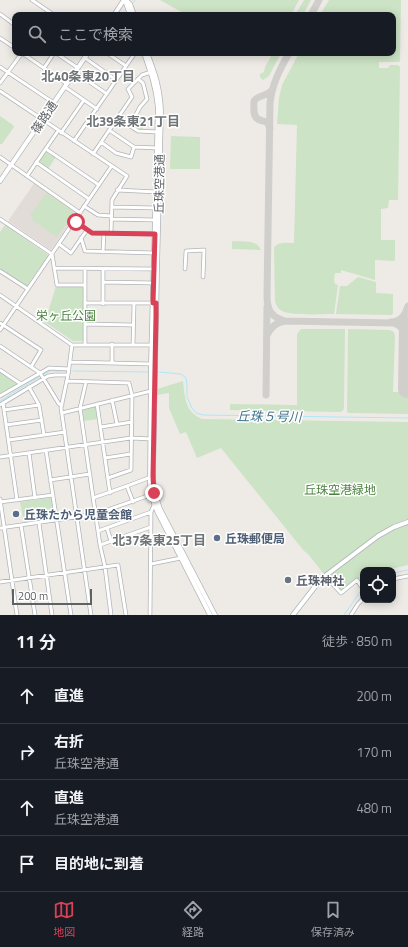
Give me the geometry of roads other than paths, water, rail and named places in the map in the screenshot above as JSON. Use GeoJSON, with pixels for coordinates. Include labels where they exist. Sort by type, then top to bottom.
{"type":"FeatureCollection","features":[{"type":"Feature","properties":{"kind":"main road"},"geometry":{"type":"LineString","coordinates":[[116,12],[125,0]]}},
{"type":"Feature","properties":{"kind":"main road"},"geometry":{"type":"LineString","coordinates":[[125,0],[129,12]]}},
{"type":"Feature","properties":{"kind":"main road"},"geometry":{"type":"LineString","coordinates":[[125,0],[130,4],[133,12]]}},
{"type":"Feature","properties":{"kind":"main road","name":"丘珠空港通"},"geometry":{"type":"LineString","coordinates":[[145,56],[157,95],[158,108],[152,439]]}},
{"type":"Feature","properties":{"kind":"main road","name":"丘珠空港通"},"geometry":{"type":"LineString","coordinates":[[148,56],[157,81],[161,103],[157,192]]}},
{"type":"Feature","properties":{"kind":"main road","name":"篠路通"},"geometry":{"type":"LineString","coordinates":[[0,181],[85,58]]}},
{"type":"Feature","properties":{"kind":"main road","name":"丘珠空港通"},"geometry":{"type":"LineString","coordinates":[[155,303],[154,253],[157,208]]}},
{"type":"Feature","properties":{"kind":"main road","name":"丘珠空港通"},"geometry":{"type":"LineString","coordinates":[[154,345],[151,364],[153,494],[181,558],[210,615]]}},
{"type":"Feature","properties":{"kind":"main road","name":"丘珠空港通"},"geometry":{"type":"LineString","coordinates":[[156,503],[215,615]]}},
{"type":"Feature","properties":{"kind":"main road"},"geometry":{"type":"LineString","coordinates":[[293,615],[325,576],[378,536],[394,527],[408,522]]}},
{"type":"Feature","properties":{"kind":"street"},"geometry":{"type":"LineString","coordinates":[[32,0],[50,12]]}},
{"type":"Feature","properties":{"kind":"street"},"geometry":{"type":"LineString","coordinates":[[0,14],[12,23]]}},
{"type":"Feature","properties":{"kind":"street"},"geometry":{"type":"LineString","coordinates":[[0,38],[12,46]]}},
{"type":"Feature","properties":{"kind":"street"},"geometry":{"type":"LineString","coordinates":[[0,83],[20,56]]}},
{"type":"Feature","properties":{"kind":"street"},"geometry":{"type":"LineString","coordinates":[[26,56],[96,109]]}},
{"type":"Feature","properties":{"kind":"street"},"geometry":{"type":"LineString","coordinates":[[44,68],[53,56]]}},
{"type":"Feature","properties":{"kind":"street"},"geometry":{"type":"LineString","coordinates":[[59,56],[107,94]]}},
{"type":"Feature","properties":{"kind":"street"},"geometry":{"type":"LineString","coordinates":[[111,56],[126,66]]}},
{"type":"Feature","properties":{"kind":"street"},"geometry":{"type":"LineString","coordinates":[[74,141],[133,56]]}},
{"type":"Feature","properties":{"kind":"street"},"geometry":{"type":"LineString","coordinates":[[85,58],[116,80]]}},
{"type":"Feature","properties":{"kind":"street"},"geometry":{"type":"LineString","coordinates":[[0,67],[54,103]]}},
{"type":"Feature","properties":{"kind":"street"},"geometry":{"type":"LineString","coordinates":[[93,154],[132,97],[128,89],[142,75],[151,72]]}},
{"type":"Feature","properties":{"kind":"street"},"geometry":{"type":"LineString","coordinates":[[130,126],[140,107],[147,99],[143,83],[138,78]]}},
{"type":"Feature","properties":{"kind":"street"},"geometry":{"type":"LineString","coordinates":[[0,91],[111,167],[127,176],[112,200],[111,233]]}},
{"type":"Feature","properties":{"kind":"street"},"geometry":{"type":"LineString","coordinates":[[27,176],[84,100]]}},
{"type":"Feature","properties":{"kind":"street"},"geometry":{"type":"LineString","coordinates":[[118,118],[138,131],[157,132]]}},
{"type":"Feature","properties":{"kind":"street"},"geometry":{"type":"LineString","coordinates":[[109,130],[134,147],[157,148]]}},
{"type":"Feature","properties":{"kind":"street"},"geometry":{"type":"LineString","coordinates":[[100,142],[116,153],[131,157],[134,147]]}},
{"type":"Feature","properties":{"kind":"street"},"geometry":{"type":"LineString","coordinates":[[46,149],[99,185]]}},
{"type":"Feature","properties":{"kind":"street"},"geometry":{"type":"LineString","coordinates":[[0,156],[80,213]]}},
{"type":"Feature","properties":{"kind":"street"},"geometry":{"type":"LineString","coordinates":[[36,162],[89,199]]}},
{"type":"Feature","properties":{"kind":"street"},"geometry":{"type":"LineString","coordinates":[[0,330],[111,167]]}},
{"type":"Feature","properties":{"kind":"street"},"geometry":{"type":"LineString","coordinates":[[117,190],[157,192]]}},
{"type":"Feature","properties":{"kind":"street"},"geometry":{"type":"LineString","coordinates":[[84,206],[98,215],[155,220]]}},
{"type":"Feature","properties":{"kind":"street"},"geometry":{"type":"LineString","coordinates":[[112,207],[157,208]]}},
{"type":"Feature","properties":{"kind":"street"},"geometry":{"type":"LineString","coordinates":[[0,219],[52,254],[57,285],[85,285]]}},
{"type":"Feature","properties":{"kind":"street"},"geometry":{"type":"LineString","coordinates":[[75,221],[92,233],[156,234]]}},
{"type":"Feature","properties":{"kind":"street"},"geometry":{"type":"LineString","coordinates":[[58,244],[71,253],[87,230]]}},
{"type":"Feature","properties":{"kind":"street"},"geometry":{"type":"LineString","coordinates":[[103,252],[104,233]]}},
{"type":"Feature","properties":{"kind":"street"},"geometry":{"type":"LineString","coordinates":[[81,238],[85,251],[154,253]]}},
{"type":"Feature","properties":{"kind":"street"},"geometry":{"type":"LineString","coordinates":[[185,269],[186,251],[204,250],[203,277]]}},
{"type":"Feature","properties":{"kind":"street"},"geometry":{"type":"LineString","coordinates":[[54,268],[155,269]]}},
{"type":"Feature","properties":{"kind":"street"},"geometry":{"type":"LineString","coordinates":[[85,269],[85,345]]}},
{"type":"Feature","properties":{"kind":"street"},"geometry":{"type":"LineString","coordinates":[[103,269],[103,304]]}},
{"type":"Feature","properties":{"kind":"street"},"geometry":{"type":"LineString","coordinates":[[0,271],[28,289]]}},
{"type":"Feature","properties":{"kind":"street"},"geometry":{"type":"LineString","coordinates":[[103,282],[154,283]]}},
{"type":"Feature","properties":{"kind":"street"},"geometry":{"type":"LineString","coordinates":[[0,295],[72,345],[154,345]]}},
{"type":"Feature","properties":{"kind":"street"},"geometry":{"type":"LineString","coordinates":[[85,303],[155,303]]}},
{"type":"Feature","properties":{"kind":"street"},"geometry":{"type":"LineString","coordinates":[[133,345],[134,304]]}},
{"type":"Feature","properties":{"kind":"street"},"geometry":{"type":"LineString","coordinates":[[0,322],[41,350],[31,367]]}},
{"type":"Feature","properties":{"kind":"street"},"geometry":{"type":"LineString","coordinates":[[85,324],[133,325]]}},
{"type":"Feature","properties":{"kind":"street"},"geometry":{"type":"LineString","coordinates":[[112,344],[112,363]]}},
{"type":"Feature","properties":{"kind":"street"},"geometry":{"type":"LineString","coordinates":[[72,345],[62,413],[91,615]]}},
{"type":"Feature","properties":{"kind":"street"},"geometry":{"type":"LineString","coordinates":[[0,346],[40,373],[58,404],[62,405]]}},
{"type":"Feature","properties":{"kind":"street"},"geometry":{"type":"LineString","coordinates":[[70,362],[151,364]]}},
{"type":"Feature","properties":{"kind":"street"},"geometry":{"type":"LineString","coordinates":[[0,396],[49,368],[69,369]]}},
{"type":"Feature","properties":{"kind":"street"},"geometry":{"type":"LineString","coordinates":[[0,370],[21,384]]}},
{"type":"Feature","properties":{"kind":"street"},"geometry":{"type":"LineString","coordinates":[[18,500],[4,410],[1,404],[48,376],[68,376]]}},
{"type":"Feature","properties":{"kind":"street"},"geometry":{"type":"LineString","coordinates":[[67,381],[129,383],[132,395],[130,470],[108,478]]}},
{"type":"Feature","properties":{"kind":"street"},"geometry":{"type":"LineString","coordinates":[[86,382],[80,408],[111,615]]}},
{"type":"Feature","properties":{"kind":"street"},"geometry":{"type":"LineString","coordinates":[[29,387],[39,405],[44,435]]}},
{"type":"Feature","properties":{"kind":"street"},"geometry":{"type":"LineString","coordinates":[[62,413],[151,391]]}},
{"type":"Feature","properties":{"kind":"street"},"geometry":{"type":"LineString","coordinates":[[112,400],[117,424]]}},
{"type":"Feature","properties":{"kind":"street"},"geometry":{"type":"LineString","coordinates":[[97,404],[110,493]]}},
{"type":"Feature","properties":{"kind":"street"},"geometry":{"type":"LineString","coordinates":[[4,410],[39,405]]}},
{"type":"Feature","properties":{"kind":"street"},"geometry":{"type":"LineString","coordinates":[[6,425],[42,420]]}},
{"type":"Feature","properties":{"kind":"street"},"geometry":{"type":"LineString","coordinates":[[101,427],[132,422]]}},
{"type":"Feature","properties":{"kind":"street"},"geometry":{"type":"LineString","coordinates":[[9,440],[64,432]]}},
{"type":"Feature","properties":{"kind":"street"},"geometry":{"type":"LineString","coordinates":[[0,457],[131,438],[152,439]]}},
{"type":"Feature","properties":{"kind":"street"},"geometry":{"type":"LineString","coordinates":[[46,450],[71,615]]}},
{"type":"Feature","properties":{"kind":"street"},"geometry":{"type":"LineString","coordinates":[[29,453],[35,498]]}},
{"type":"Feature","properties":{"kind":"street"},"geometry":{"type":"LineString","coordinates":[[105,458],[131,454]]}},
{"type":"Feature","properties":{"kind":"street"},"geometry":{"type":"LineString","coordinates":[[50,480],[90,474]]}},
{"type":"Feature","properties":{"kind":"street"},"geometry":{"type":"LineString","coordinates":[[94,498],[152,477]]}},
{"type":"Feature","properties":{"kind":"street"},"geometry":{"type":"LineString","coordinates":[[127,486],[132,502]]}},
{"type":"Feature","properties":{"kind":"street"},"geometry":{"type":"LineString","coordinates":[[2,528],[96,514],[153,494]]}},
{"type":"Feature","properties":{"kind":"street"},"geometry":{"type":"LineString","coordinates":[[0,502],[53,495]]}},
{"type":"Feature","properties":{"kind":"street"},"geometry":{"type":"LineString","coordinates":[[0,499],[2,528],[17,615]]}},
{"type":"Feature","properties":{"kind":"street"},"geometry":{"type":"LineString","coordinates":[[150,615],[151,512],[156,503]]}},
{"type":"Feature","properties":{"kind":"street"},"geometry":{"type":"LineString","coordinates":[[98,531],[151,512]]}},
{"type":"Feature","properties":{"kind":"street"},"geometry":{"type":"LineString","coordinates":[[39,522],[52,615]]}},
{"type":"Feature","properties":{"kind":"street"},"geometry":{"type":"LineString","coordinates":[[21,525],[35,615]]}},
{"type":"Feature","properties":{"kind":"street"},"geometry":{"type":"LineString","coordinates":[[100,545],[152,527]]}},
{"type":"Feature","properties":{"kind":"street"},"geometry":{"type":"LineString","coordinates":[[107,528],[111,541]]}},
{"type":"Feature","properties":{"kind":"street"},"geometry":{"type":"LineString","coordinates":[[151,564],[181,558]]}},
{"type":"Feature","properties":{"kind":"street"},"geometry":{"type":"LineString","coordinates":[[0,582],[118,565],[126,615]]}},
{"type":"Feature","properties":{"kind":"street"},"geometry":{"type":"LineString","coordinates":[[325,576],[341,593],[357,580],[360,584]]}},
{"type":"Feature","properties":{"kind":"street"},"geometry":{"type":"LineString","coordinates":[[396,578],[408,576]]}},
{"type":"Feature","properties":{"kind":"street"},"geometry":{"type":"LineString","coordinates":[[351,615],[360,602]]}},
{"type":"Feature","properties":{"kind":"waterway","name":"丘珠５号川"},"geometry":{"type":"LineString","coordinates":[[44,374],[50,371],[66,371]]}},
{"type":"Feature","properties":{"kind":"waterway","name":"丘珠５号川"},"geometry":{"type":"LineString","coordinates":[[73,371],[148,372]]}},
{"type":"Feature","properties":{"kind":"waterway","name":"丘珠５号川"},"geometry":{"type":"LineString","coordinates":[[159,372],[181,374],[186,378],[187,397],[192,408],[196,413],[203,415],[408,418]]}},
{"type":"Feature","properties":{"kind":"waterway","name":"丘珠５号川"},"geometry":{"type":"LineString","coordinates":[[0,401],[39,377]]}},
{"type":"Feature","properties":{"kind":"waterway"},"geometry":{"type":"LineString","coordinates":[[396,572],[408,570]]}},
{"type":"Feature","properties":{"kind":"waterway"},"geometry":{"type":"LineString","coordinates":[[344,615],[360,592]]}},
{"type":"Feature","properties":{"kind":"place","name":"丘珠たから児童会館"},"geometry":{"type":"Point","coordinates":[16,514]}},
{"type":"Feature","properties":{"kind":"place","name":"丘珠郵便局"},"geometry":{"type":"Point","coordinates":[217,538]}},
{"type":"Feature","properties":{"kind":"place","name":"丘珠神社"},"geometry":{"type":"Point","coordinates":[288,580]}},
{"type":"Feature","properties":{"kind":"district","name":"北40条東20丁目"},"geometry":{"type":"Point","coordinates":[88,76]}},
{"type":"Feature","properties":{"kind":"district","name":"北39条東21丁目"},"geometry":{"type":"Point","coordinates":[133,121]}},
{"type":"Feature","properties":{"kind":"district","name":"北37条東25丁目"},"geometry":{"type":"Point","coordinates":[159,540]}},
{"type":"Feature","properties":{"kind":"park label","name":"栄ヶ丘公園"},"geometry":{"type":"Point","coordinates":[66,315]}},
{"type":"Feature","properties":{"kind":"park label","name":"丘珠空港緑地"},"geometry":{"type":"Point","coordinates":[340,489]}}]}
